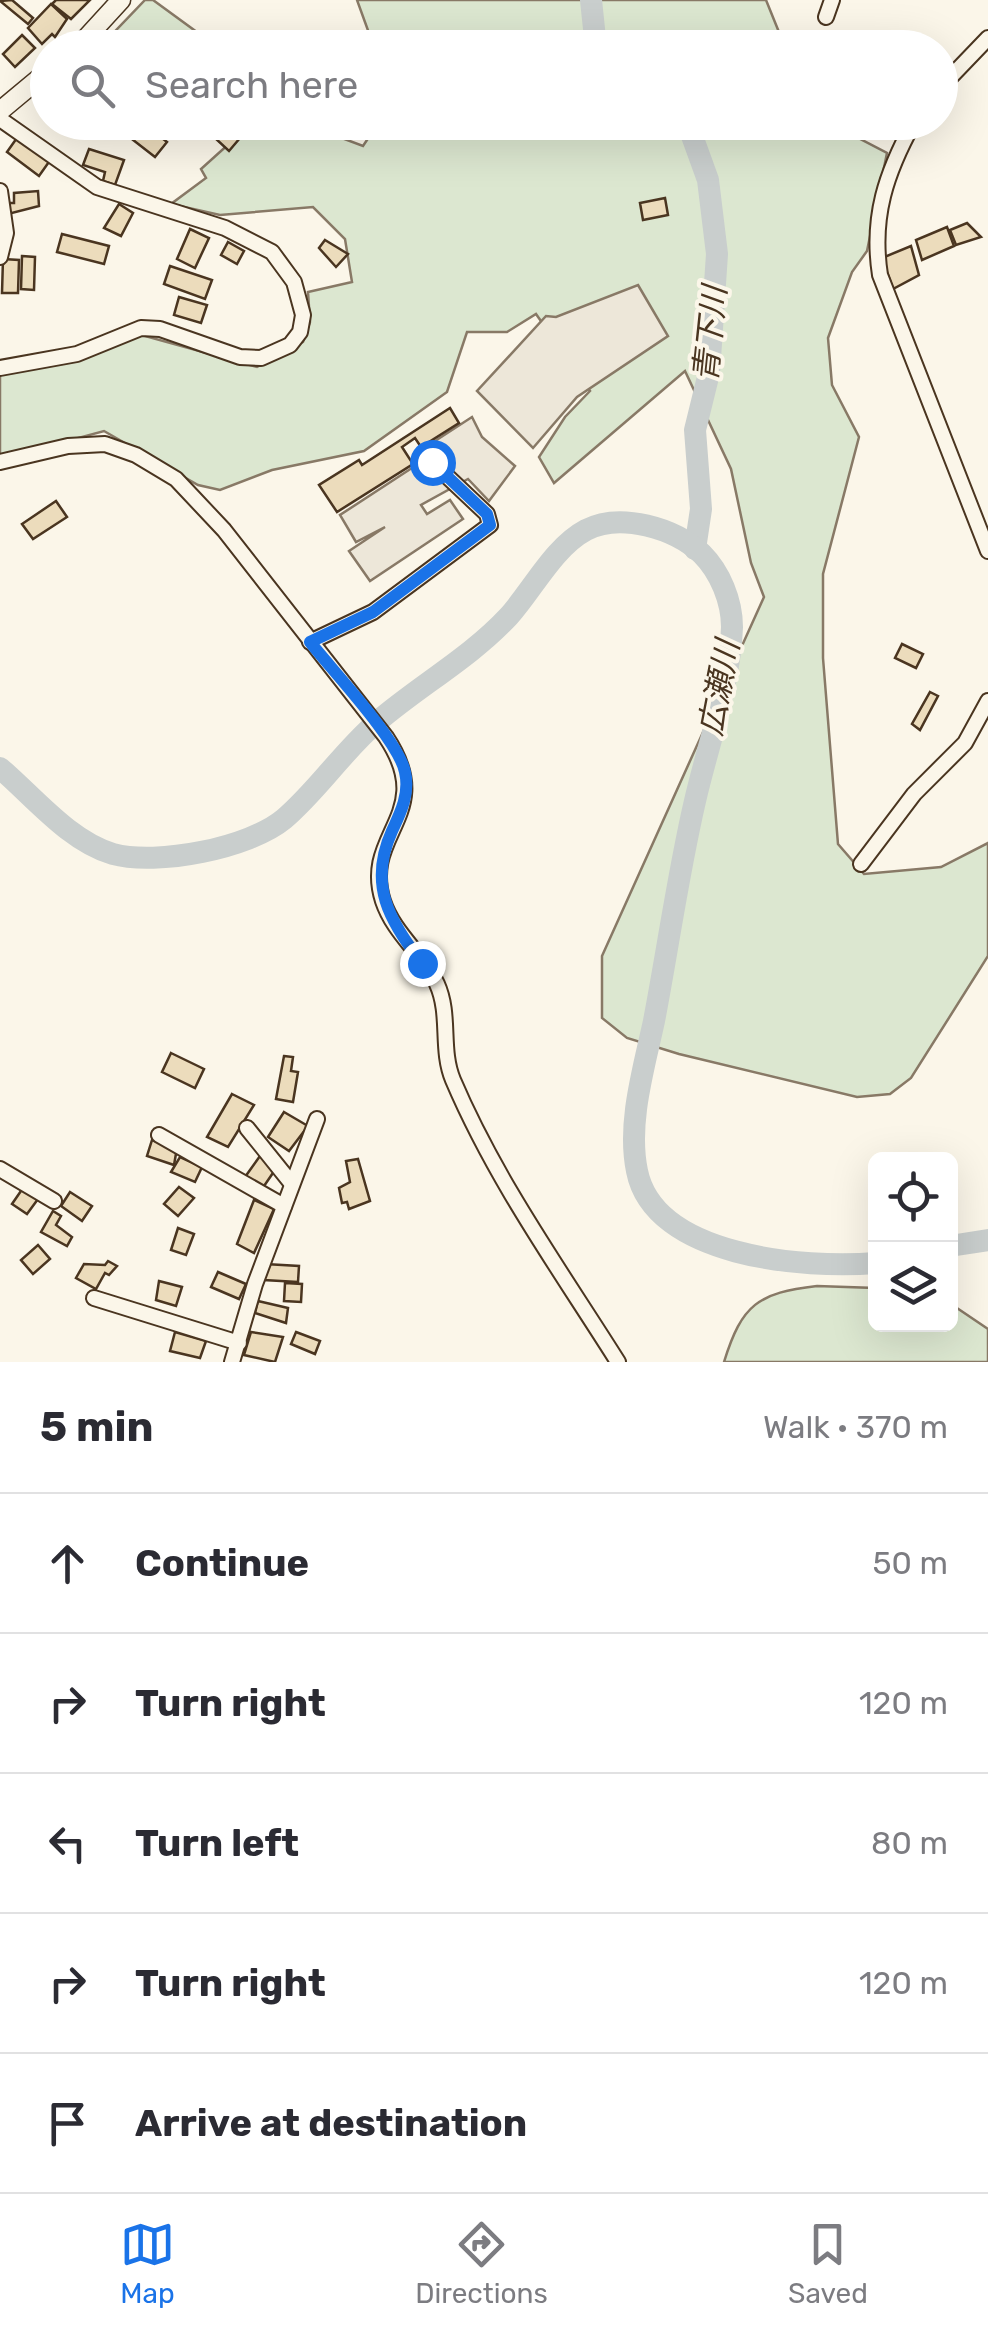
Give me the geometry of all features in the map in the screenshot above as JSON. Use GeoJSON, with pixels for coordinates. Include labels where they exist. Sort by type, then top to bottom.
{"type":"FeatureCollection","features":[{"type":"Feature","properties":{"kind":"main road"},"geometry":{"type":"LineString","coordinates":[[93,30],[121,0]]}},
{"type":"Feature","properties":{"kind":"main road"},"geometry":{"type":"LineString","coordinates":[[0,111],[30,87]]}},
{"type":"Feature","properties":{"kind":"street"},"geometry":{"type":"LineString","coordinates":[[826,16],[832,0]]}},
{"type":"Feature","properties":{"kind":"street"},"geometry":{"type":"LineString","coordinates":[[958,69],[988,38]]}},
{"type":"Feature","properties":{"kind":"street"},"geometry":{"type":"LineString","coordinates":[[0,119],[30,140]]}},
{"type":"Feature","properties":{"kind":"street"},"geometry":{"type":"LineString","coordinates":[[0,368],[77,354],[141,328],[240,358],[261,358],[290,345],[300,332],[303,315],[294,282],[262,245],[98,187],[30,140]]}},
{"type":"Feature","properties":{"kind":"street"},"geometry":{"type":"LineString","coordinates":[[905,140],[886,176],[878,208],[876,247],[880,275],[988,551]]}},
{"type":"Feature","properties":{"kind":"street"},"geometry":{"type":"LineString","coordinates":[[0,191],[6,234],[0,257]]}},
{"type":"Feature","properties":{"kind":"street"},"geometry":{"type":"LineString","coordinates":[[0,462],[68,446],[105,444],[152,464],[207,509],[386,738],[402,762],[406,789],[380,866],[384,904],[437,984],[444,1006],[446,1061],[493,1167],[618,1362]]}},
{"type":"Feature","properties":{"kind":"street"},"geometry":{"type":"LineString","coordinates":[[310,642],[373,612],[490,525],[487,514],[432,462]]}},
{"type":"Feature","properties":{"kind":"street"},"geometry":{"type":"LineString","coordinates":[[861,864],[914,794],[965,742],[988,701]]}},
{"type":"Feature","properties":{"kind":"street"},"geometry":{"type":"LineString","coordinates":[[232,1362],[255,1284],[317,1119]]}},
{"type":"Feature","properties":{"kind":"street"},"geometry":{"type":"LineString","coordinates":[[246,1128],[292,1184]]}},
{"type":"Feature","properties":{"kind":"street"},"geometry":{"type":"LineString","coordinates":[[160,1135],[284,1206]]}},
{"type":"Feature","properties":{"kind":"street"},"geometry":{"type":"LineString","coordinates":[[0,1169],[54,1201]]}},
{"type":"Feature","properties":{"kind":"street"},"geometry":{"type":"LineString","coordinates":[[94,1298],[239,1343]]}},
{"type":"Feature","properties":{"kind":"green space"},"geometry":{"type":"Polygon","coordinates":[[[145,0],[153,0],[194,30],[116,30],[145,0]]]}},
{"type":"Feature","properties":{"kind":"green space"},"geometry":{"type":"Polygon","coordinates":[[[357,0],[766,0],[778,30],[368,30],[357,0]]]}},
{"type":"Feature","properties":{"kind":"green space"},"geometry":{"type":"Polygon","coordinates":[[[233,140],[347,140],[363,146],[367,140],[862,140],[887,153],[867,251],[852,272],[828,338],[832,385],[859,437],[823,574],[823,658],[838,844],[864,874],[941,867],[988,843],[988,956],[911,1078],[890,1094],[857,1097],[679,1054],[627,1038],[602,1018],[602,956],[764,597],[751,563],[731,469],[685,371],[554,483],[539,457],[565,417],[590,391],[536,314],[507,332],[467,332],[447,392],[364,451],[272,470],[220,490],[198,485],[104,431],[0,459],[0,373],[138,334],[257,367],[303,342],[310,322],[308,292],[352,282],[345,239],[313,207],[220,215],[171,204],[206,178],[201,169],[233,140]]]}},
{"type":"Feature","properties":{"kind":"green space"},"geometry":{"type":"Polygon","coordinates":[[[817,1286],[868,1288],[868,1332],[958,1332],[958,1309],[988,1329],[988,1362],[724,1362],[746,1314],[766,1298],[817,1286]]]}},
{"type":"Feature","properties":{"kind":"shaded area"},"geometry":{"type":"Polygon","coordinates":[[[638,285],[668,336],[577,397],[533,448],[477,391],[546,316],[556,317],[638,285]]]}},
{"type":"Feature","properties":{"kind":"shaded area"},"geometry":{"type":"Polygon","coordinates":[[[472,417],[482,437],[515,466],[489,501],[468,479],[421,505],[427,514],[450,500],[463,519],[370,581],[349,551],[385,527],[356,542],[340,515],[418,464],[415,454],[472,417]]]}},
{"type":"Feature","properties":{"kind":"building"},"geometry":{"type":"Polygon","coordinates":[[[12,0],[33,18],[28,24],[0,1],[12,0]]]}},
{"type":"Feature","properties":{"kind":"building"},"geometry":{"type":"Polygon","coordinates":[[[56,0],[90,0],[71,19],[52,4],[56,0]]]}},
{"type":"Feature","properties":{"kind":"building"},"geometry":{"type":"Polygon","coordinates":[[[51,4],[67,19],[60,30],[28,28],[51,4]]]}},
{"type":"Feature","properties":{"kind":"building"},"geometry":{"type":"Polygon","coordinates":[[[22,35],[30,43],[30,53],[15,67],[3,54],[22,35]]]}},
{"type":"Feature","properties":{"kind":"building"},"geometry":{"type":"Polygon","coordinates":[[[19,135],[51,159],[39,176],[7,152],[19,135]]]}},
{"type":"Feature","properties":{"kind":"building"},"geometry":{"type":"Polygon","coordinates":[[[133,140],[164,140],[167,142],[155,157],[133,140]]]}},
{"type":"Feature","properties":{"kind":"building"},"geometry":{"type":"Polygon","coordinates":[[[217,140],[238,140],[229,151],[217,140]]]}},
{"type":"Feature","properties":{"kind":"building"},"geometry":{"type":"Polygon","coordinates":[[[89,149],[124,160],[115,185],[103,181],[105,172],[83,165],[89,149]]]}},
{"type":"Feature","properties":{"kind":"building"},"geometry":{"type":"Polygon","coordinates":[[[38,191],[39,206],[8,214],[7,203],[14,203],[14,193],[38,191]]]}},
{"type":"Feature","properties":{"kind":"building"},"geometry":{"type":"Polygon","coordinates":[[[665,198],[668,215],[643,220],[640,203],[665,198]]]}},
{"type":"Feature","properties":{"kind":"building"},"geometry":{"type":"Polygon","coordinates":[[[119,204],[133,213],[121,236],[104,228],[119,204]]]}},
{"type":"Feature","properties":{"kind":"building"},"geometry":{"type":"Polygon","coordinates":[[[967,223],[981,237],[956,245],[950,230],[967,223]]]}},
{"type":"Feature","properties":{"kind":"building"},"geometry":{"type":"Polygon","coordinates":[[[947,227],[954,246],[922,260],[916,240],[947,227]]]}},
{"type":"Feature","properties":{"kind":"building"},"geometry":{"type":"Polygon","coordinates":[[[190,229],[209,238],[195,268],[177,259],[190,229]]]}},
{"type":"Feature","properties":{"kind":"building"},"geometry":{"type":"Polygon","coordinates":[[[62,234],[109,246],[104,264],[57,252],[62,234]]]}},
{"type":"Feature","properties":{"kind":"building"},"geometry":{"type":"Polygon","coordinates":[[[325,240],[348,254],[336,267],[319,248],[325,240]]]}},
{"type":"Feature","properties":{"kind":"building"},"geometry":{"type":"Polygon","coordinates":[[[228,242],[244,251],[237,264],[221,255],[228,242]]]}},
{"type":"Feature","properties":{"kind":"building"},"geometry":{"type":"Polygon","coordinates":[[[911,246],[919,275],[893,289],[882,258],[911,246]]]}},
{"type":"Feature","properties":{"kind":"building"},"geometry":{"type":"Polygon","coordinates":[[[22,256],[35,257],[34,290],[21,289],[22,256]]]}},
{"type":"Feature","properties":{"kind":"building"},"geometry":{"type":"Polygon","coordinates":[[[3,259],[19,260],[18,293],[2,293],[3,259]]]}},
{"type":"Feature","properties":{"kind":"building"},"geometry":{"type":"Polygon","coordinates":[[[170,266],[212,280],[205,299],[164,284],[170,266]]]}},
{"type":"Feature","properties":{"kind":"building"},"geometry":{"type":"Polygon","coordinates":[[[179,297],[207,305],[201,323],[174,315],[179,297]]]}},
{"type":"Feature","properties":{"kind":"building"},"geometry":{"type":"Polygon","coordinates":[[[450,408],[459,423],[421,447],[415,438],[402,447],[413,464],[337,512],[319,485],[359,460],[362,465],[450,408]]]}},
{"type":"Feature","properties":{"kind":"building"},"geometry":{"type":"Polygon","coordinates":[[[56,501],[67,517],[33,539],[22,524],[56,501]]]}},
{"type":"Feature","properties":{"kind":"building"},"geometry":{"type":"Polygon","coordinates":[[[902,644],[923,654],[916,668],[895,658],[902,644]]]}},
{"type":"Feature","properties":{"kind":"building"},"geometry":{"type":"Polygon","coordinates":[[[930,692],[938,696],[920,730],[912,724],[930,692]]]}},
{"type":"Feature","properties":{"kind":"building"},"geometry":{"type":"Polygon","coordinates":[[[171,1053],[204,1069],[195,1088],[162,1072],[171,1053]]]}},
{"type":"Feature","properties":{"kind":"building"},"geometry":{"type":"Polygon","coordinates":[[[284,1056],[293,1057],[291,1071],[298,1072],[293,1102],[276,1099],[284,1056]]]}},
{"type":"Feature","properties":{"kind":"building"},"geometry":{"type":"Polygon","coordinates":[[[232,1094],[254,1105],[228,1147],[207,1137],[232,1094]]]}},
{"type":"Feature","properties":{"kind":"building"},"geometry":{"type":"Polygon","coordinates":[[[284,1112],[308,1126],[289,1151],[268,1137],[284,1112]]]}},
{"type":"Feature","properties":{"kind":"building"},"geometry":{"type":"Polygon","coordinates":[[[152,1140],[177,1148],[174,1165],[147,1156],[152,1140]]]}},
{"type":"Feature","properties":{"kind":"building"},"geometry":{"type":"Polygon","coordinates":[[[260,1156],[277,1167],[262,1189],[245,1177],[260,1156]]]}},
{"type":"Feature","properties":{"kind":"building"},"geometry":{"type":"Polygon","coordinates":[[[180,1157],[202,1167],[195,1182],[171,1172],[180,1157]]]}},
{"type":"Feature","properties":{"kind":"building"},"geometry":{"type":"Polygon","coordinates":[[[358,1159],[370,1201],[349,1209],[347,1202],[342,1203],[339,1188],[350,1182],[346,1161],[358,1159]]]}},
{"type":"Feature","properties":{"kind":"building"},"geometry":{"type":"Polygon","coordinates":[[[179,1187],[194,1198],[178,1216],[164,1204],[179,1187]]]}},
{"type":"Feature","properties":{"kind":"building"},"geometry":{"type":"Polygon","coordinates":[[[23,1188],[38,1199],[27,1214],[12,1204],[23,1188]]]}},
{"type":"Feature","properties":{"kind":"building"},"geometry":{"type":"Polygon","coordinates":[[[70,1192],[92,1206],[82,1221],[61,1206],[70,1192]]]}},
{"type":"Feature","properties":{"kind":"building"},"geometry":{"type":"Polygon","coordinates":[[[254,1200],[274,1209],[254,1253],[237,1244],[254,1200]]]}},
{"type":"Feature","properties":{"kind":"building"},"geometry":{"type":"Polygon","coordinates":[[[53,1211],[61,1216],[56,1225],[72,1237],[67,1246],[41,1232],[53,1211]]]}},
{"type":"Feature","properties":{"kind":"building"},"geometry":{"type":"Polygon","coordinates":[[[178,1228],[194,1234],[186,1255],[171,1250],[178,1228]]]}},
{"type":"Feature","properties":{"kind":"building"},"geometry":{"type":"Polygon","coordinates":[[[38,1245],[50,1259],[33,1274],[21,1260],[38,1245]]]}},
{"type":"Feature","properties":{"kind":"building"},"geometry":{"type":"Polygon","coordinates":[[[108,1261],[117,1266],[109,1275],[105,1273],[96,1289],[76,1278],[84,1264],[105,1265],[108,1261]]]}},
{"type":"Feature","properties":{"kind":"building"},"geometry":{"type":"Polygon","coordinates":[[[265,1264],[299,1266],[298,1282],[264,1280],[265,1264]]]}},
{"type":"Feature","properties":{"kind":"building"},"geometry":{"type":"Polygon","coordinates":[[[218,1272],[246,1284],[239,1299],[211,1287],[218,1272]]]}},
{"type":"Feature","properties":{"kind":"building"},"geometry":{"type":"Polygon","coordinates":[[[159,1281],[182,1287],[176,1306],[156,1300],[159,1281]]]}},
{"type":"Feature","properties":{"kind":"building"},"geometry":{"type":"Polygon","coordinates":[[[285,1283],[302,1284],[301,1302],[284,1301],[285,1283]]]}},
{"type":"Feature","properties":{"kind":"building"},"geometry":{"type":"Polygon","coordinates":[[[258,1301],[288,1308],[286,1323],[255,1313],[258,1301]]]}},
{"type":"Feature","properties":{"kind":"building"},"geometry":{"type":"Polygon","coordinates":[[[175,1332],[206,1341],[200,1358],[170,1351],[175,1332]]]}},
{"type":"Feature","properties":{"kind":"building"},"geometry":{"type":"Polygon","coordinates":[[[251,1332],[283,1337],[275,1362],[244,1355],[251,1332]]]}},
{"type":"Feature","properties":{"kind":"building"},"geometry":{"type":"Polygon","coordinates":[[[296,1332],[320,1341],[315,1354],[291,1344],[296,1332]]]}},
{"type":"Feature","properties":{"kind":"waterway","name":"青下川"},"geometry":{"type":"LineString","coordinates":[[591,0],[594,30]]}},
{"type":"Feature","properties":{"kind":"waterway","name":"青下川"},"geometry":{"type":"LineString","coordinates":[[694,140],[708,180],[717,254],[709,373],[695,430],[701,509],[695,549]]}},
{"type":"Feature","properties":{"kind":"waterway","name":"広瀬川"},"geometry":{"type":"LineString","coordinates":[[0,768],[67,829],[113,854],[153,858],[226,846],[284,819],[377,722],[494,631],[574,537],[615,522],[647,526],[677,537],[702,554],[714,569],[727,597],[732,627],[723,693],[689,828],[638,1096],[634,1134],[637,1171],[649,1200],[671,1223],[701,1239],[736,1252],[773,1259],[868,1263]]}},
{"type":"Feature","properties":{"kind":"waterway","name":"広瀬川"},"geometry":{"type":"LineString","coordinates":[[958,1245],[988,1240]]}},
{"type":"Feature","properties":{"kind":"route"},"geometry":{"type":"LineString","coordinates":[[422,963],[395,925],[380,890],[384,850],[404,802],[406,775],[402,762],[310,642],[373,612],[490,525],[487,514],[432,462]]}}]}
